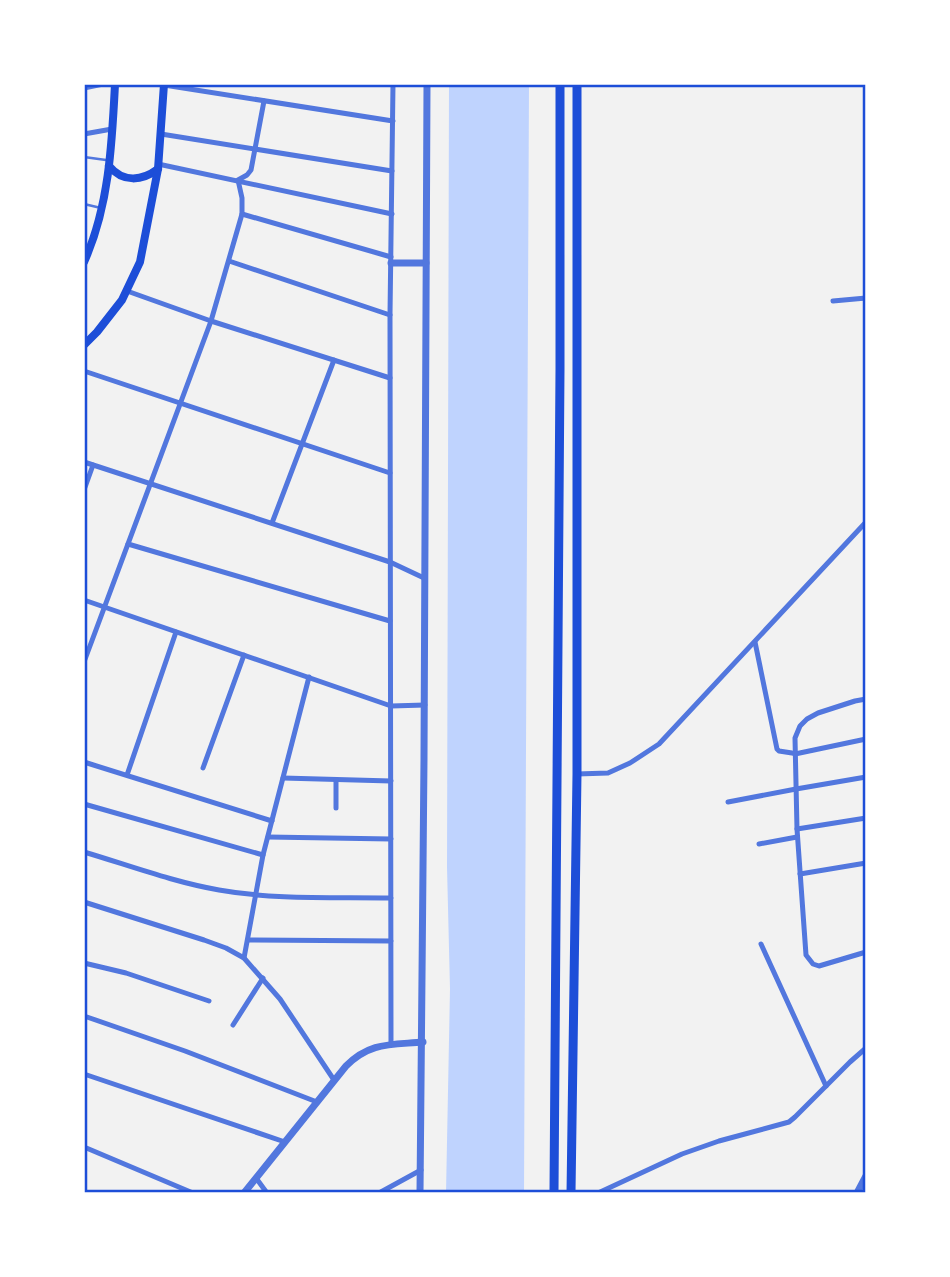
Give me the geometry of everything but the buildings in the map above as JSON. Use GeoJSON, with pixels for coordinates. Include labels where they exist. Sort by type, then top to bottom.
{"type":"FeatureCollection","features":[{"type":"Feature","properties":{"kind":"highway"},"geometry":{"type":"LineString","coordinates":[[554,1193],[560,84]]}},
{"type":"Feature","properties":{"kind":"highway"},"geometry":{"type":"LineString","coordinates":[[571,1193],[578,774],[577,84]]}},
{"type":"Feature","properties":{"kind":"highway"},"geometry":{"type":"LineString","coordinates":[[560,369],[578,369]]}},
{"type":"Feature","properties":{"kind":"main road"},"geometry":{"type":"LineString","coordinates":[[84,262],[94,240],[102,208],[109,164],[115,84]]}},
{"type":"Feature","properties":{"kind":"main road"},"geometry":{"type":"LineString","coordinates":[[84,345],[122,300],[140,262],[158,166],[164,85]]}},
{"type":"Feature","properties":{"kind":"main road"},"geometry":{"type":"LineString","coordinates":[[109,164],[115,173],[132,179],[142,178],[158,166]]}},
{"type":"Feature","properties":{"kind":"street"},"geometry":{"type":"LineString","coordinates":[[84,88],[103,84]]}},
{"type":"Feature","properties":{"kind":"street"},"geometry":{"type":"LineString","coordinates":[[391,1045],[390,315],[393,84]]}},
{"type":"Feature","properties":{"kind":"street"},"geometry":{"type":"LineString","coordinates":[[420,1193],[427,84]]}},
{"type":"Feature","properties":{"kind":"street"},"geometry":{"type":"LineString","coordinates":[[164,85],[393,121]]}},
{"type":"Feature","properties":{"kind":"street"},"geometry":{"type":"LineString","coordinates":[[238,180],[251,170],[264,101]]}},
{"type":"Feature","properties":{"kind":"street"},"geometry":{"type":"LineString","coordinates":[[84,134],[112,129]]}},
{"type":"Feature","properties":{"kind":"street"},"geometry":{"type":"LineString","coordinates":[[161,134],[392,171]]}},
{"type":"Feature","properties":{"kind":"street"},"geometry":{"type":"LineString","coordinates":[[158,166],[238,180],[392,214]]}},
{"type":"Feature","properties":{"kind":"street"},"geometry":{"type":"LineString","coordinates":[[84,662],[211,321],[242,214],[238,180]]}},
{"type":"Feature","properties":{"kind":"street"},"geometry":{"type":"LineString","coordinates":[[242,214],[391,260],[426,263]]}},
{"type":"Feature","properties":{"kind":"street"},"geometry":{"type":"LineString","coordinates":[[229,261],[390,315]]}},
{"type":"Feature","properties":{"kind":"street"},"geometry":{"type":"LineString","coordinates":[[127,291],[211,321],[390,378]]}},
{"type":"Feature","properties":{"kind":"street"},"geometry":{"type":"LineString","coordinates":[[833,300],[866,298]]}},
{"type":"Feature","properties":{"kind":"street"},"geometry":{"type":"LineString","coordinates":[[272,523],[334,360]]}},
{"type":"Feature","properties":{"kind":"street"},"geometry":{"type":"LineString","coordinates":[[84,371],[390,472]]}},
{"type":"Feature","properties":{"kind":"street"},"geometry":{"type":"LineString","coordinates":[[84,462],[390,562],[425,578]]}},
{"type":"Feature","properties":{"kind":"street"},"geometry":{"type":"LineString","coordinates":[[84,490],[93,465]]}},
{"type":"Feature","properties":{"kind":"street"},"geometry":{"type":"LineString","coordinates":[[578,774],[608,773],[630,763],[659,744],[866,522]]}},
{"type":"Feature","properties":{"kind":"street"},"geometry":{"type":"LineString","coordinates":[[128,544],[390,621]]}},
{"type":"Feature","properties":{"kind":"street"},"geometry":{"type":"LineString","coordinates":[[84,600],[391,706],[425,705]]}},
{"type":"Feature","properties":{"kind":"street"},"geometry":{"type":"LineString","coordinates":[[127,775],[176,632]]}},
{"type":"Feature","properties":{"kind":"street"},"geometry":{"type":"LineString","coordinates":[[755,642],[779,751],[795,754],[866,739]]}},
{"type":"Feature","properties":{"kind":"street"},"geometry":{"type":"LineString","coordinates":[[203,768],[244,655]]}},
{"type":"Feature","properties":{"kind":"street"},"geometry":{"type":"LineString","coordinates":[[244,958],[263,855],[309,677]]}},
{"type":"Feature","properties":{"kind":"street"},"geometry":{"type":"LineString","coordinates":[[866,699],[818,713],[807,719],[800,726],[795,738],[797,837],[804,948],[808,960],[819,966],[866,952]]}},
{"type":"Feature","properties":{"kind":"street"},"geometry":{"type":"LineString","coordinates":[[84,762],[272,821]]}},
{"type":"Feature","properties":{"kind":"street"},"geometry":{"type":"LineString","coordinates":[[283,778],[391,781]]}},
{"type":"Feature","properties":{"kind":"street"},"geometry":{"type":"LineString","coordinates":[[728,803],[866,778]]}},
{"type":"Feature","properties":{"kind":"street"},"geometry":{"type":"LineString","coordinates":[[335,808],[336,780]]}},
{"type":"Feature","properties":{"kind":"street"},"geometry":{"type":"LineString","coordinates":[[84,804],[263,855]]}},
{"type":"Feature","properties":{"kind":"street"},"geometry":{"type":"LineString","coordinates":[[797,829],[866,818]]}},
{"type":"Feature","properties":{"kind":"street"},"geometry":{"type":"LineString","coordinates":[[268,837],[391,839]]}},
{"type":"Feature","properties":{"kind":"street"},"geometry":{"type":"LineString","coordinates":[[760,844],[797,837]]}},
{"type":"Feature","properties":{"kind":"street"},"geometry":{"type":"LineString","coordinates":[[84,852],[178,881],[218,890],[256,895],[391,898]]}},
{"type":"Feature","properties":{"kind":"street"},"geometry":{"type":"LineString","coordinates":[[800,874],[866,863]]}},
{"type":"Feature","properties":{"kind":"street"},"geometry":{"type":"LineString","coordinates":[[84,902],[204,940],[244,958],[280,999],[334,1080]]}},
{"type":"Feature","properties":{"kind":"street"},"geometry":{"type":"LineString","coordinates":[[248,940],[391,941]]}},
{"type":"Feature","properties":{"kind":"street"},"geometry":{"type":"LineString","coordinates":[[761,944],[826,1086]]}},
{"type":"Feature","properties":{"kind":"street"},"geometry":{"type":"LineString","coordinates":[[84,963],[126,973],[209,1001]]}},
{"type":"Feature","properties":{"kind":"street"},"geometry":{"type":"LineString","coordinates":[[233,1025],[263,978]]}},
{"type":"Feature","properties":{"kind":"street"},"geometry":{"type":"LineString","coordinates":[[84,1016],[185,1051],[317,1102]]}},
{"type":"Feature","properties":{"kind":"street"},"geometry":{"type":"LineString","coordinates":[[244,1193],[356,1055],[369,1048],[422,1042]]}},
{"type":"Feature","properties":{"kind":"street"},"geometry":{"type":"LineString","coordinates":[[598,1193],[682,1154],[789,1122],[866,1048]]}},
{"type":"Feature","properties":{"kind":"street"},"geometry":{"type":"LineString","coordinates":[[84,1073],[285,1142]]}},
{"type":"Feature","properties":{"kind":"street"},"geometry":{"type":"LineString","coordinates":[[84,1147],[192,1193]]}},
{"type":"Feature","properties":{"kind":"street"},"geometry":{"type":"LineString","coordinates":[[379,1193],[421,1170]]}},
{"type":"Feature","properties":{"kind":"street"},"geometry":{"type":"LineString","coordinates":[[857,1193],[866,1177]]}},
{"type":"Feature","properties":{"kind":"street"},"geometry":{"type":"LineString","coordinates":[[256,1178],[267,1193]]}},
{"type":"Feature","properties":{"kind":"lane"},"geometry":{"type":"LineString","coordinates":[[84,158],[109,164]]}},
{"type":"Feature","properties":{"kind":"lane"},"geometry":{"type":"LineString","coordinates":[[84,204],[102,208]]}},
{"type":"Feature","properties":{"kind":"water"},"geometry":{"type":"Polygon","coordinates":[[[449,84],[529,84],[524,1193],[446,1193],[450,989],[447,867],[449,84]]]}}]}
